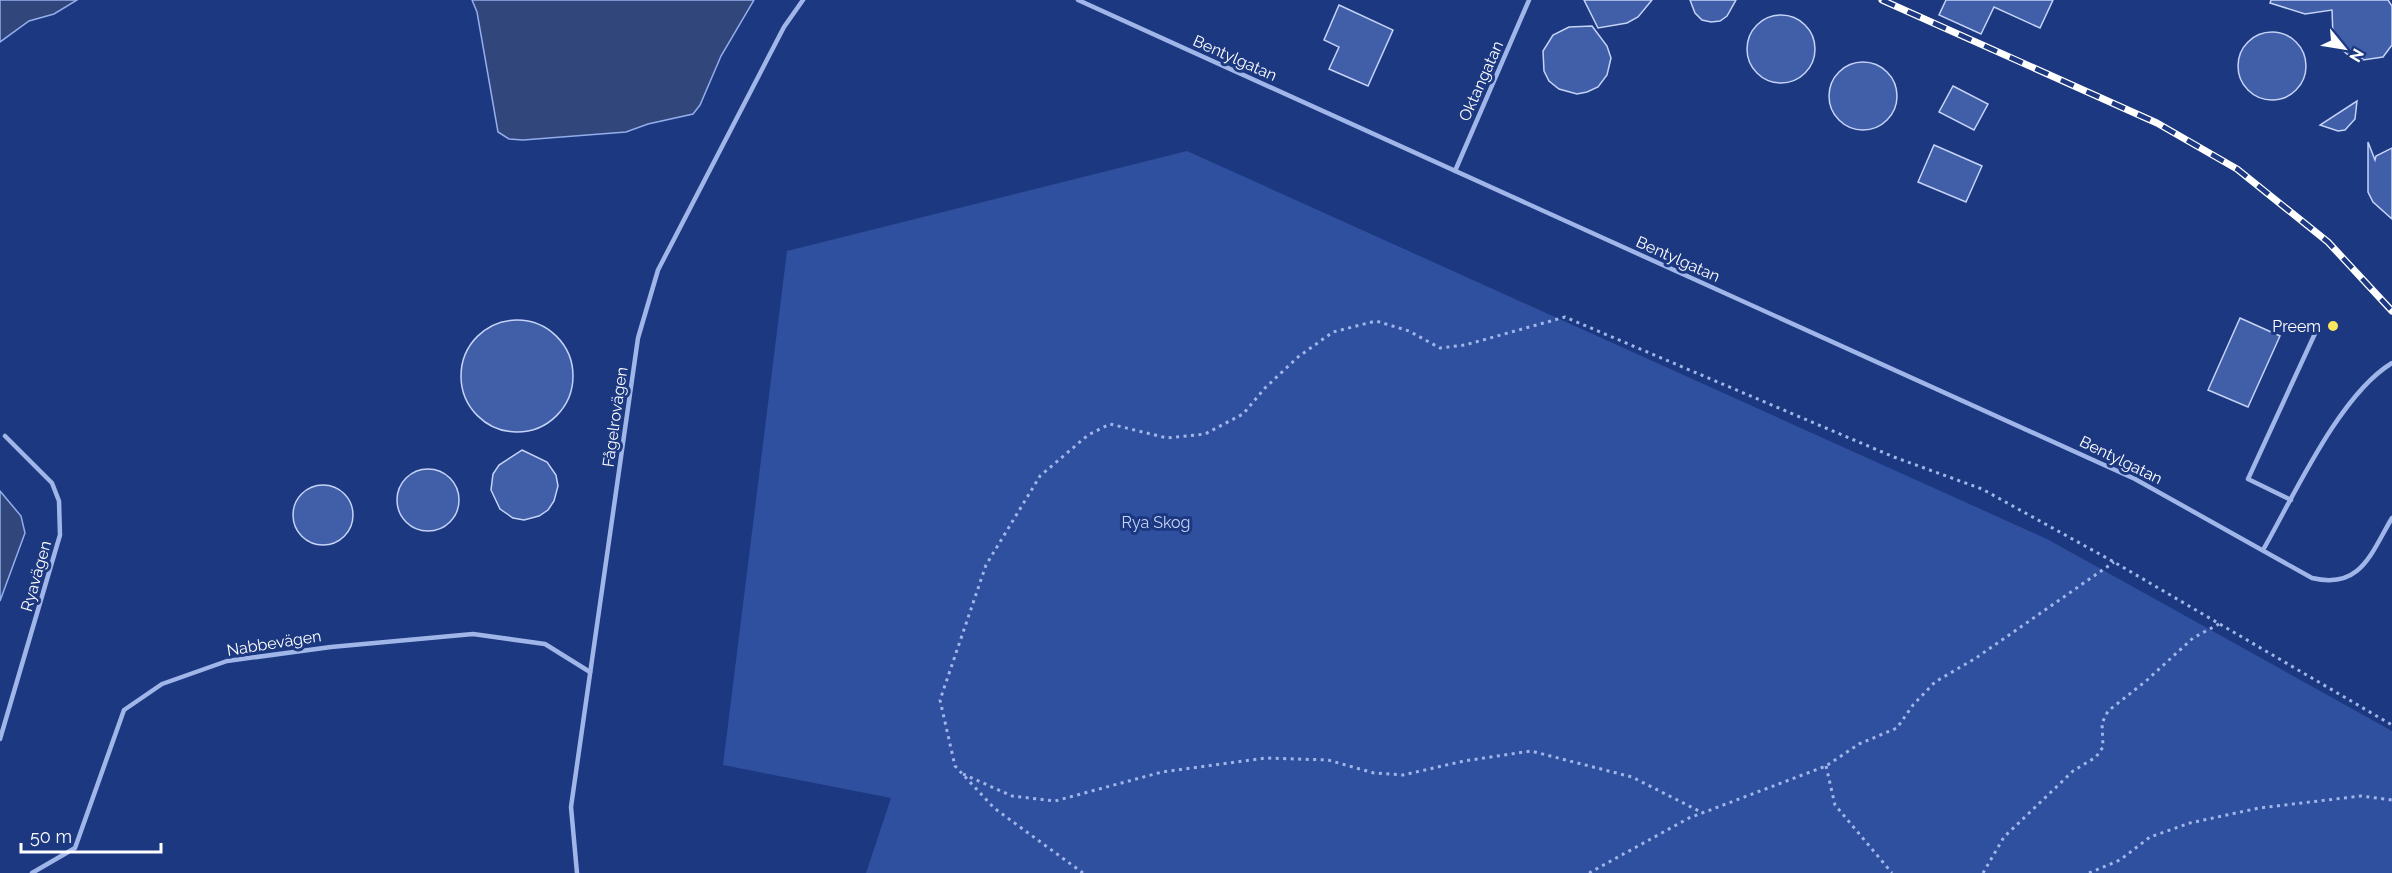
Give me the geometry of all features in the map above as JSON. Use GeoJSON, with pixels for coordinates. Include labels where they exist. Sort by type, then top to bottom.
{"type":"FeatureCollection","features":[{"type":"Feature","properties":{"kind":"lane","name":"Fågelrovägen"},"geometry":{"type":"LineString","coordinates":[[577,873],[571,807],[638,338],[658,270],[784,27],[803,0]]}},
{"type":"Feature","properties":{"kind":"lane","name":"Bentylgatan"},"geometry":{"type":"LineString","coordinates":[[1078,0],[2135,479],[2312,578],[2328,582],[2341,580],[2355,573],[2366,562],[2392,518]]}},
{"type":"Feature","properties":{"kind":"lane","name":"Oktangatan"},"geometry":{"type":"LineString","coordinates":[[1455,171],[1530,0]]}},
{"type":"Feature","properties":{"kind":"lane"},"geometry":{"type":"LineString","coordinates":[[2291,500],[2248,479],[2318,327]]}},
{"type":"Feature","properties":{"kind":"lane"},"geometry":{"type":"LineString","coordinates":[[2263,550],[2329,431],[2375,373],[2392,363]]}},
{"type":"Feature","properties":{"kind":"lane","name":"Ryavägen"},"geometry":{"type":"LineString","coordinates":[[0,739],[60,535],[59,501],[52,483],[4,436]]}},
{"type":"Feature","properties":{"kind":"lane","name":"Nabbevägen"},"geometry":{"type":"LineString","coordinates":[[32,873],[75,848],[124,710],[162,684],[226,662],[331,647],[473,634],[545,644],[590,672]]}},
{"type":"Feature","properties":{"kind":"path"},"geometry":{"type":"LineString","coordinates":[[1083,873],[994,808],[955,766],[940,700],[986,565],[1040,476],[1088,435],[1110,424],[1167,438],[1205,434],[1243,414],[1265,388],[1298,357],[1333,332],[1376,321],[1409,331],[1440,348],[1465,345],[1564,317],[1894,457],[1982,489],[2114,562],[2392,725]]}},
{"type":"Feature","properties":{"kind":"path"},"geometry":{"type":"LineString","coordinates":[[1590,873],[1689,818],[1826,766],[1859,744],[1897,728],[1913,705],[1935,682],[1976,658],[2114,562]]}},
{"type":"Feature","properties":{"kind":"path"},"geometry":{"type":"LineString","coordinates":[[1983,873],[2004,837],[2018,822],[2073,771],[2096,757],[2103,747],[2102,723],[2108,711],[2146,681],[2193,638],[2219,624]]}},
{"type":"Feature","properties":{"kind":"path"},"geometry":{"type":"LineString","coordinates":[[961,773],[1012,796],[1055,801],[1162,772],[1266,758],[1328,760],[1374,773],[1403,775],[1464,761],[1531,751],[1632,777],[1703,813]]}},
{"type":"Feature","properties":{"kind":"path"},"geometry":{"type":"LineString","coordinates":[[1826,766],[1835,805],[1892,873]]}},
{"type":"Feature","properties":{"kind":"path"},"geometry":{"type":"LineString","coordinates":[[2089,873],[2120,860],[2150,837],[2190,823],[2259,808],[2361,796],[2392,800]]}},
{"type":"Feature","properties":{"kind":"green space","name":"Rya Skog"},"geometry":{"type":"Polygon","coordinates":[[[1187,151],[2047,539],[2392,731],[2392,873],[866,873],[891,798],[723,765],[787,251],[1187,151]]]}},
{"type":"Feature","properties":{"kind":"shaded area"},"geometry":{"type":"Polygon","coordinates":[[[0,0],[77,0],[54,14],[29,21],[0,42],[0,0]]]}},
{"type":"Feature","properties":{"kind":"shaded area"},"geometry":{"type":"Polygon","coordinates":[[[472,0],[754,0],[721,56],[700,105],[693,114],[648,124],[626,132],[523,140],[509,139],[498,132],[477,12],[472,0]]]}},
{"type":"Feature","properties":{"kind":"shaded area"},"geometry":{"type":"Polygon","coordinates":[[[0,491],[21,516],[25,533],[0,601],[0,491]]]}},
{"type":"Feature","properties":{"kind":"building"},"geometry":{"type":"Polygon","coordinates":[[[1584,0],[1652,0],[1638,17],[1627,23],[1598,28],[1584,0]]]}},
{"type":"Feature","properties":{"kind":"building"},"geometry":{"type":"Polygon","coordinates":[[[1690,0],[1736,0],[1727,16],[1720,21],[1711,22],[1702,20],[1695,13],[1690,0]]]}},
{"type":"Feature","properties":{"kind":"building"},"geometry":{"type":"Polygon","coordinates":[[[1946,0],[2053,0],[2040,28],[1994,7],[1981,34],[1939,15],[1946,0]]]}},
{"type":"Feature","properties":{"kind":"building"},"geometry":{"type":"Polygon","coordinates":[[[2271,0],[2388,0],[2392,6],[2392,45],[2383,57],[2363,60],[2361,55],[2361,58],[2347,54],[2338,46],[2333,36],[2332,10],[2305,14],[2270,3],[2271,0]]]}},
{"type":"Feature","properties":{"kind":"building"},"geometry":{"type":"Polygon","coordinates":[[[1339,5],[1393,30],[1368,86],[1329,69],[1339,47],[1324,40],[1339,5]]]}},
{"type":"Feature","properties":{"kind":"building"},"geometry":{"type":"Polygon","coordinates":[[[1781,15],[1794,18],[1805,25],[1812,36],[1815,49],[1812,62],[1805,73],[1794,80],[1781,83],[1768,80],[1757,73],[1750,62],[1747,49],[1750,36],[1757,25],[1768,18],[1781,15]]]}},
{"type":"Feature","properties":{"kind":"building"},"geometry":{"type":"Polygon","coordinates":[[[1592,26],[1607,46],[1611,58],[1607,75],[1598,87],[1587,92],[1577,94],[1559,89],[1549,81],[1544,71],[1543,51],[1553,35],[1569,27],[1592,26]]]}},
{"type":"Feature","properties":{"kind":"building"},"geometry":{"type":"Polygon","coordinates":[[[2272,32],[2285,35],[2296,42],[2303,53],[2306,66],[2303,79],[2296,90],[2285,97],[2272,100],[2259,97],[2248,90],[2241,79],[2238,66],[2241,53],[2248,42],[2259,35],[2272,32]]]}},
{"type":"Feature","properties":{"kind":"building"},"geometry":{"type":"Polygon","coordinates":[[[1863,62],[1876,65],[1887,72],[1894,83],[1897,96],[1894,109],[1887,120],[1876,127],[1863,130],[1850,127],[1839,120],[1832,109],[1829,96],[1832,83],[1839,72],[1850,65],[1863,62]]]}},
{"type":"Feature","properties":{"kind":"building"},"geometry":{"type":"Polygon","coordinates":[[[1953,86],[1988,104],[1974,130],[1939,112],[1953,86]]]}},
{"type":"Feature","properties":{"kind":"building"},"geometry":{"type":"Polygon","coordinates":[[[2357,101],[2355,119],[2345,130],[2338,131],[2320,125],[2357,101]]]}},
{"type":"Feature","properties":{"kind":"building"},"geometry":{"type":"Polygon","coordinates":[[[2368,142],[2375,160],[2376,156],[2392,148],[2392,219],[2373,202],[2368,192],[2368,142]]]}},
{"type":"Feature","properties":{"kind":"building"},"geometry":{"type":"Polygon","coordinates":[[[1934,145],[1982,166],[1966,202],[1918,182],[1934,145]]]}},
{"type":"Feature","properties":{"kind":"building"},"geometry":{"type":"Polygon","coordinates":[[[2240,318],[2280,336],[2248,407],[2208,390],[2240,318]]]}},
{"type":"Feature","properties":{"kind":"building"},"geometry":{"type":"Polygon","coordinates":[[[517,320],[539,324],[557,336],[569,354],[573,376],[569,398],[557,416],[539,428],[517,432],[495,428],[477,416],[465,398],[461,376],[465,354],[477,336],[495,324],[517,320]]]}},
{"type":"Feature","properties":{"kind":"building"},"geometry":{"type":"Polygon","coordinates":[[[522,450],[547,462],[556,475],[558,486],[554,501],[548,510],[539,516],[524,520],[513,518],[500,509],[491,490],[493,474],[499,465],[522,450]]]}},
{"type":"Feature","properties":{"kind":"building"},"geometry":{"type":"Polygon","coordinates":[[[428,469],[445,474],[450,478],[454,483],[459,500],[454,517],[450,522],[445,526],[428,531],[411,526],[406,522],[402,517],[397,500],[402,483],[406,478],[411,474],[428,469]]]}},
{"type":"Feature","properties":{"kind":"building"},"geometry":{"type":"Polygon","coordinates":[[[317,485],[329,485],[345,493],[351,503],[353,515],[351,527],[345,537],[329,545],[317,545],[301,537],[293,521],[293,509],[301,493],[317,485]]]}},
{"type":"Feature","properties":{"kind":"railway"},"geometry":{"type":"LineString","coordinates":[[1882,0],[2157,123],[2237,169],[2328,242],[2392,311]]}},
{"type":"Feature","properties":{"kind":"place","name":"Preem"},"geometry":{"type":"Point","coordinates":[2333,326]}}]}
